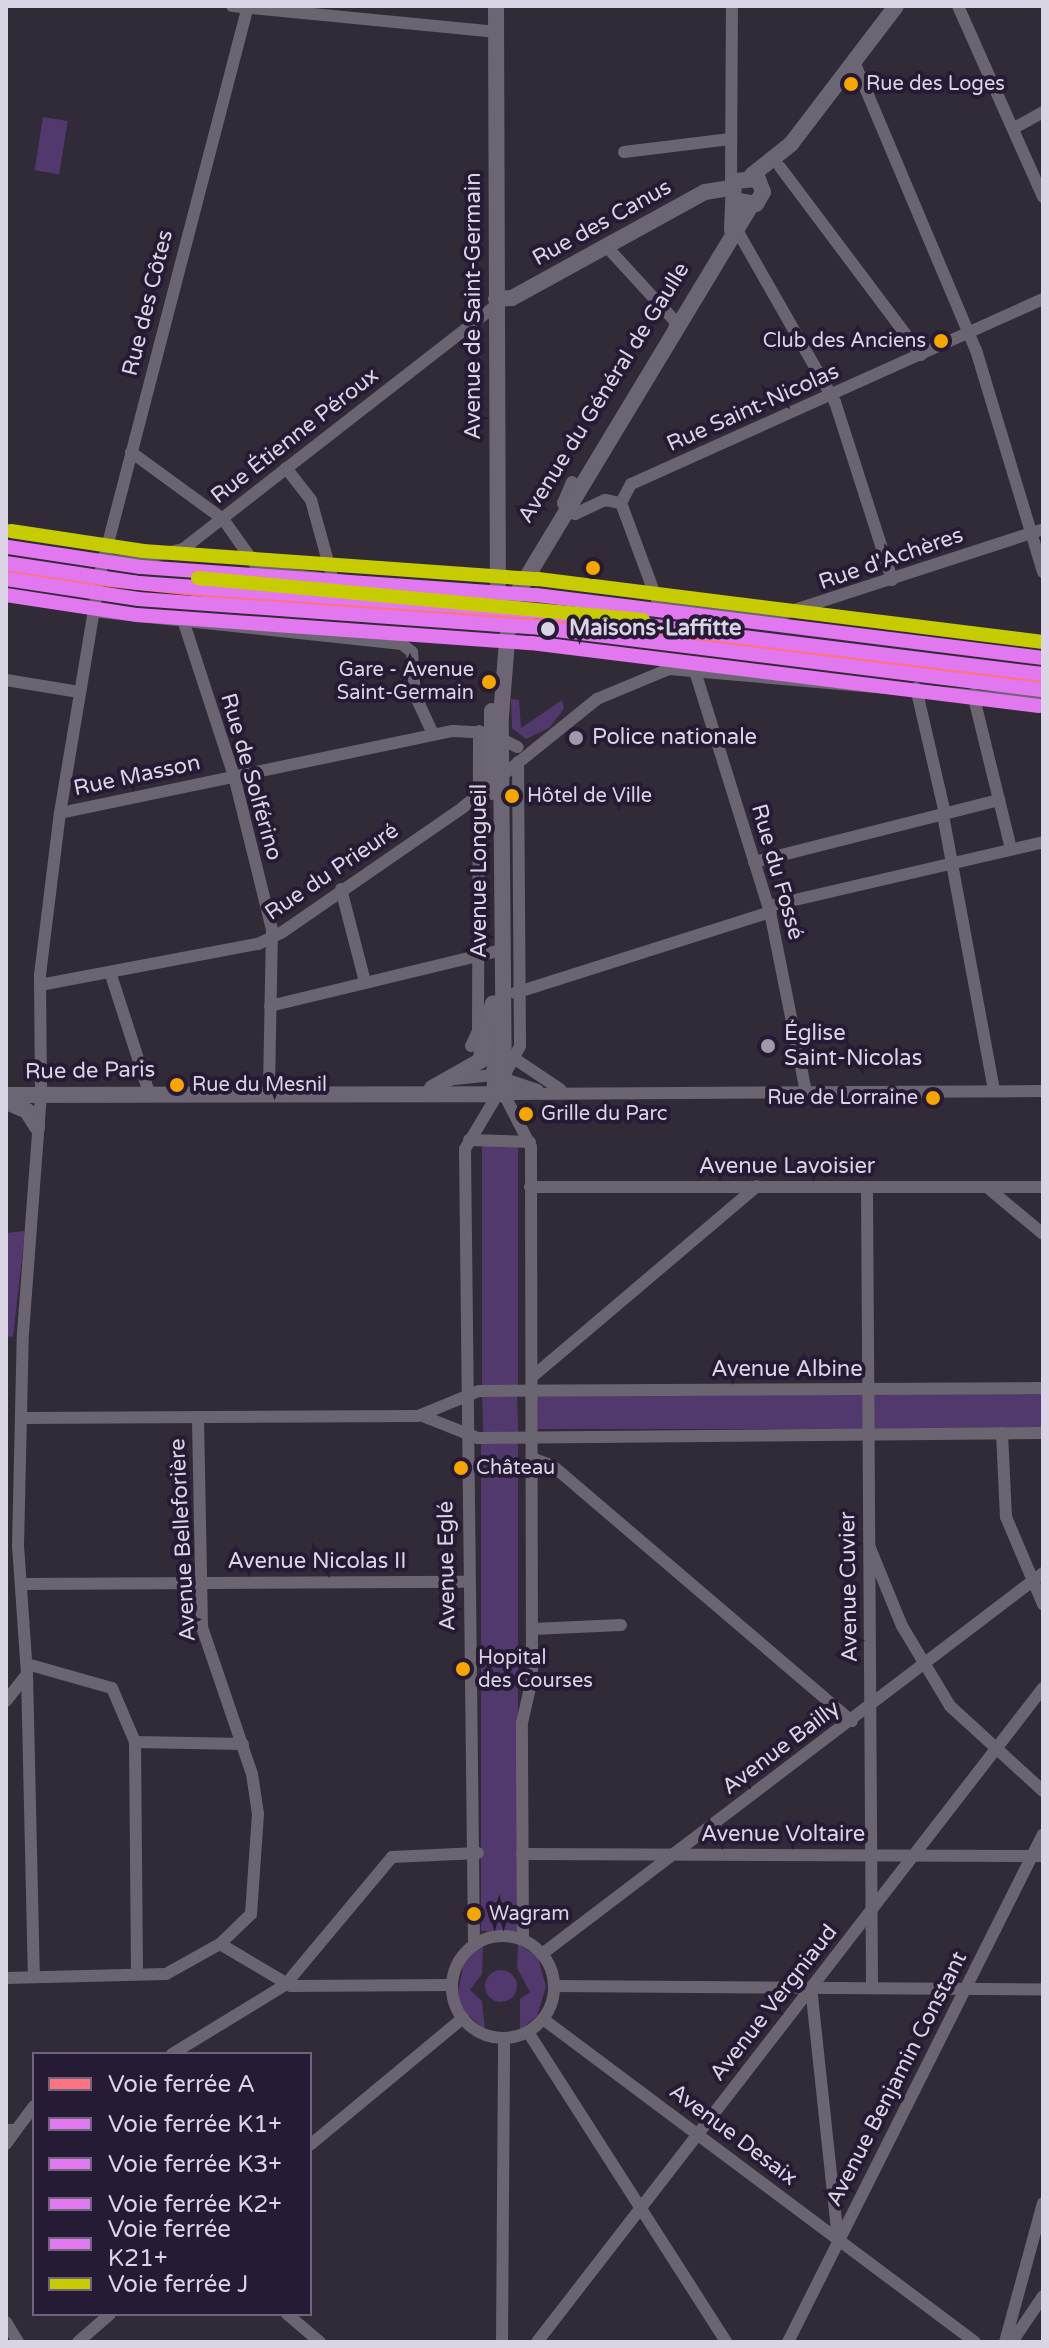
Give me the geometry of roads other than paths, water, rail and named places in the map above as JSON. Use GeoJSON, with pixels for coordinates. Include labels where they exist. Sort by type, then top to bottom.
{"type":"FeatureCollection","features":[{"type":"Feature","properties":{"kind":"main road","name":"Avenue de Saint-Germain"},"geometry":{"type":"LineString","coordinates":[[496,6],[496,302],[505,605],[500,648]]}},
{"type":"Feature","properties":{"kind":"main road"},"geometry":{"type":"LineString","coordinates":[[872,42],[896,6]]}},
{"type":"Feature","properties":{"kind":"main road"},"geometry":{"type":"LineString","coordinates":[[753,179],[780,167],[855,64],[904,6]]}},
{"type":"Feature","properties":{"kind":"main road"},"geometry":{"type":"LineString","coordinates":[[736,195],[781,155],[843,80]]}},
{"type":"Feature","properties":{"kind":"main road"},"geometry":{"type":"LineString","coordinates":[[736,195],[761,199],[753,179]]}},
{"type":"Feature","properties":{"kind":"main road","name":"Rue des Canus"},"geometry":{"type":"LineString","coordinates":[[496,302],[512,298],[705,192],[736,195]]}},
{"type":"Feature","properties":{"kind":"main road","name":"Avenue du Général de Gaulle"},"geometry":{"type":"LineString","coordinates":[[505,605],[738,232],[736,195]]}},
{"type":"Feature","properties":{"kind":"main road","name":"Avenue du Général de Gaulle"},"geometry":{"type":"LineString","coordinates":[[505,605],[572,482],[676,322],[733,227],[736,195]]}},
{"type":"Feature","properties":{"kind":"main road","name":"Avenue Longueil"},"geometry":{"type":"LineString","coordinates":[[498,1085],[510,1056],[498,951],[500,648]]}},
{"type":"Feature","properties":{"kind":"main road","name":"Avenue Longueil"},"geometry":{"type":"LineString","coordinates":[[492,1020],[498,951]]}},
{"type":"Feature","properties":{"kind":"main road"},"geometry":{"type":"LineString","coordinates":[[477,1052],[492,1020]]}},
{"type":"Feature","properties":{"kind":"main road","name":"Rue de Paris"},"geometry":{"type":"LineString","coordinates":[[415,1091],[455,1079],[477,1052]]}},
{"type":"Feature","properties":{"kind":"main road","name":"Rue de Paris"},"geometry":{"type":"LineString","coordinates":[[6,1095],[415,1091],[498,1085]]}},
{"type":"Feature","properties":{"kind":"main road"},"geometry":{"type":"LineString","coordinates":[[6,1102],[27,1111],[37,1127]]}},
{"type":"Feature","properties":{"kind":"street"},"geometry":{"type":"LineString","coordinates":[[232,6],[495,32]]}},
{"type":"Feature","properties":{"kind":"street"},"geometry":{"type":"LineString","coordinates":[[732,6],[730,160],[736,195]]}},
{"type":"Feature","properties":{"kind":"street"},"geometry":{"type":"LineString","coordinates":[[958,6],[1016,127],[1043,197]]}},
{"type":"Feature","properties":{"kind":"street","name":"Rue des Côtes"},"geometry":{"type":"LineString","coordinates":[[93,606],[248,7]]}},
{"type":"Feature","properties":{"kind":"street"},"geometry":{"type":"LineString","coordinates":[[855,64],[969,333],[1043,572]]}},
{"type":"Feature","properties":{"kind":"street"},"geometry":{"type":"LineString","coordinates":[[1016,127],[1043,112]]}},
{"type":"Feature","properties":{"kind":"street"},"geometry":{"type":"LineString","coordinates":[[624,152],[730,139]]}},
{"type":"Feature","properties":{"kind":"street"},"geometry":{"type":"LineString","coordinates":[[730,160],[753,179]]}},
{"type":"Feature","properties":{"kind":"street"},"geometry":{"type":"LineString","coordinates":[[780,167],[921,355]]}},
{"type":"Feature","properties":{"kind":"street"},"geometry":{"type":"LineString","coordinates":[[738,232],[832,395],[892,580]]}},
{"type":"Feature","properties":{"kind":"street"},"geometry":{"type":"LineString","coordinates":[[606,246],[676,322],[656,367]]}},
{"type":"Feature","properties":{"kind":"street","name":"Rue Saint-Nicolas"},"geometry":{"type":"LineString","coordinates":[[621,503],[631,484],[1043,299]]}},
{"type":"Feature","properties":{"kind":"street","name":"Rue Étienne Péroux"},"geometry":{"type":"LineString","coordinates":[[104,559],[170,555],[223,519],[496,302]]}},
{"type":"Feature","properties":{"kind":"street"},"geometry":{"type":"LineString","coordinates":[[131,452],[223,519],[260,571],[488,598],[505,605]]}},
{"type":"Feature","properties":{"kind":"street"},"geometry":{"type":"LineString","coordinates":[[286,468],[311,500],[333,580]]}},
{"type":"Feature","properties":{"kind":"street"},"geometry":{"type":"LineString","coordinates":[[572,482],[565,508],[575,514],[605,500],[621,503]]}},
{"type":"Feature","properties":{"kind":"street","name":"Rue d'Achères"},"geometry":{"type":"LineString","coordinates":[[621,503],[650,587],[665,602],[776,616],[1043,529]]}},
{"type":"Feature","properties":{"kind":"street"},"geometry":{"type":"LineString","coordinates":[[34,1977],[21,1499],[29,1235],[41,1093],[40,985],[60,813],[93,606],[183,620],[402,644],[412,652],[415,695],[433,734]]}},
{"type":"Feature","properties":{"kind":"street","name":"Rue de Solférino"},"geometry":{"type":"LineString","coordinates":[[183,620],[234,776],[271,937],[269,1092]]}},
{"type":"Feature","properties":{"kind":"street","name":"Rue du Prieuré"},"geometry":{"type":"LineString","coordinates":[[40,985],[111,975],[271,937],[475,799],[537,745],[597,699],[669,669],[694,668],[1043,702]]}},
{"type":"Feature","properties":{"kind":"street","name":"Rue du Fossé"},"geometry":{"type":"LineString","coordinates":[[694,668],[769,909],[806,1092]]}},
{"type":"Feature","properties":{"kind":"street"},"geometry":{"type":"LineString","coordinates":[[6,680],[79,692]]}},
{"type":"Feature","properties":{"kind":"street"},"geometry":{"type":"LineString","coordinates":[[916,688],[954,863],[994,1091]]}},
{"type":"Feature","properties":{"kind":"street"},"geometry":{"type":"LineString","coordinates":[[973,694],[1011,849]]}},
{"type":"Feature","properties":{"kind":"street","name":"Rue Masson"},"geometry":{"type":"LineString","coordinates":[[60,813],[433,734],[497,745],[537,745]]}},
{"type":"Feature","properties":{"kind":"street"},"geometry":{"type":"LineString","coordinates":[[477,1052],[475,799],[497,745],[518,764],[519,992],[510,1056],[567,1091]]}},
{"type":"Feature","properties":{"kind":"street"},"geometry":{"type":"LineString","coordinates":[[754,862],[999,800]]}},
{"type":"Feature","properties":{"kind":"street"},"geometry":{"type":"LineString","coordinates":[[502,1000],[769,909],[1043,842]]}},
{"type":"Feature","properties":{"kind":"street"},"geometry":{"type":"LineString","coordinates":[[341,889],[365,982]]}},
{"type":"Feature","properties":{"kind":"street"},"geometry":{"type":"LineString","coordinates":[[270,1006],[476,953],[498,951]]}},
{"type":"Feature","properties":{"kind":"street"},"geometry":{"type":"LineString","coordinates":[[111,975],[149,1093]]}},
{"type":"Feature","properties":{"kind":"street","name":"Avenue Longueil"},"geometry":{"type":"LineString","coordinates":[[492,1020],[498,1085]]}},
{"type":"Feature","properties":{"kind":"street","name":"Rue de Paris"},"geometry":{"type":"LineString","coordinates":[[455,1079],[498,1085]]}},
{"type":"Feature","properties":{"kind":"street"},"geometry":{"type":"LineString","coordinates":[[498,1085],[541,1091],[1043,1091]]}},
{"type":"Feature","properties":{"kind":"street"},"geometry":{"type":"LineString","coordinates":[[498,1085],[530,1142],[532,1679],[522,1723],[523,1940]]}},
{"type":"Feature","properties":{"kind":"street","name":"Avenue Eglé"},"geometry":{"type":"LineString","coordinates":[[474,1943],[478,1853],[467,1582],[466,1437],[469,1140],[498,1085]]}},
{"type":"Feature","properties":{"kind":"street"},"geometry":{"type":"LineString","coordinates":[[469,1140],[530,1142]]}},
{"type":"Feature","properties":{"kind":"street"},"geometry":{"type":"LineString","coordinates":[[532,1377],[757,1186]]}},
{"type":"Feature","properties":{"kind":"street","name":"Avenue Lavoisier"},"geometry":{"type":"LineString","coordinates":[[530,1187],[1043,1187]]}},
{"type":"Feature","properties":{"kind":"street","name":"Avenue Cuvier"},"geometry":{"type":"LineString","coordinates":[[867,1187],[872,1986]]}},
{"type":"Feature","properties":{"kind":"street"},"geometry":{"type":"LineString","coordinates":[[988,1188],[1043,1234]]}},
{"type":"Feature","properties":{"kind":"street","name":"Avenue Albine"},"geometry":{"type":"LineString","coordinates":[[466,1394],[1043,1388]]}},
{"type":"Feature","properties":{"kind":"street"},"geometry":{"type":"LineString","coordinates":[[418,1416],[466,1394]]}},
{"type":"Feature","properties":{"kind":"street"},"geometry":{"type":"LineString","coordinates":[[23,1418],[418,1416],[466,1437],[1043,1433]]}},
{"type":"Feature","properties":{"kind":"street","name":"Avenue Belleforière"},"geometry":{"type":"LineString","coordinates":[[6,1978],[137,1974],[183,1968],[220,1944],[255,1900],[258,1814],[243,1744],[207,1649],[200,1583],[198,1417]]}},
{"type":"Feature","properties":{"kind":"street"},"geometry":{"type":"LineString","coordinates":[[1002,1433],[1006,1517],[1030,1583],[1043,1604]]}},
{"type":"Feature","properties":{"kind":"street"},"geometry":{"type":"LineString","coordinates":[[532,1458],[553,1466],[852,1721]]}},
{"type":"Feature","properties":{"kind":"street"},"geometry":{"type":"LineString","coordinates":[[6,1499],[21,1499]]}},
{"type":"Feature","properties":{"kind":"street"},"geometry":{"type":"LineString","coordinates":[[867,1539],[923,1665],[993,1752],[1043,1791]]}},
{"type":"Feature","properties":{"kind":"street","name":"Avenue Bailly"},"geometry":{"type":"LineString","coordinates":[[542,1954],[1043,1573]]}},
{"type":"Feature","properties":{"kind":"street","name":"Avenue Nicolas II"},"geometry":{"type":"LineString","coordinates":[[23,1584],[467,1582]]}},
{"type":"Feature","properties":{"kind":"street"},"geometry":{"type":"LineString","coordinates":[[532,1629],[621,1625]]}},
{"type":"Feature","properties":{"kind":"street"},"geometry":{"type":"LineString","coordinates":[[6,1701],[27,1669]]}},
{"type":"Feature","properties":{"kind":"street"},"geometry":{"type":"LineString","coordinates":[[27,1669],[112,1688],[135,1742],[137,1974]]}},
{"type":"Feature","properties":{"kind":"street","name":"Avenue Vergniaud"},"geometry":{"type":"LineString","coordinates":[[537,2342],[1043,1688]]}},
{"type":"Feature","properties":{"kind":"street"},"geometry":{"type":"LineString","coordinates":[[135,1742],[243,1744]]}},
{"type":"Feature","properties":{"kind":"street","name":"Avenue Benjamin Constant"},"geometry":{"type":"LineString","coordinates":[[788,2342],[966,1988],[1038,1856],[1043,1834]]}},
{"type":"Feature","properties":{"kind":"street"},"geometry":{"type":"LineString","coordinates":[[175,2052],[285,1985],[392,1857],[478,1853]]}},
{"type":"Feature","properties":{"kind":"street","name":"Avenue Voltaire"},"geometry":{"type":"LineString","coordinates":[[522,1854],[1038,1856]]}},
{"type":"Feature","properties":{"kind":"street"},"geometry":{"type":"LineString","coordinates":[[523,1940],[542,1954],[554,1986],[543,2019],[528,2032],[504,2038],[463,2018],[451,1985],[474,1943],[523,1940]]}},
{"type":"Feature","properties":{"kind":"street"},"geometry":{"type":"LineString","coordinates":[[220,1944],[285,1985],[451,1985]]}},
{"type":"Feature","properties":{"kind":"street"},"geometry":{"type":"LineString","coordinates":[[554,1986],[1043,1989]]}},
{"type":"Feature","properties":{"kind":"street"},"geometry":{"type":"LineString","coordinates":[[811,1987],[838,2239]]}},
{"type":"Feature","properties":{"kind":"street"},"geometry":{"type":"LineString","coordinates":[[312,2143],[463,2018]]}},
{"type":"Feature","properties":{"kind":"street","name":"Avenue Desaix"},"geometry":{"type":"LineString","coordinates":[[543,2019],[975,2342]]}},
{"type":"Feature","properties":{"kind":"street"},"geometry":{"type":"LineString","coordinates":[[528,2032],[726,2342]]}},
{"type":"Feature","properties":{"kind":"street"},"geometry":{"type":"LineString","coordinates":[[502,2342],[504,2038]]}},
{"type":"Feature","properties":{"kind":"street"},"geometry":{"type":"LineString","coordinates":[[6,2144],[11,2130],[32,2108]]}},
{"type":"Feature","properties":{"kind":"street"},"geometry":{"type":"LineString","coordinates":[[1005,2342],[1043,2203]]}},
{"type":"Feature","properties":{"kind":"street"},"geometry":{"type":"LineString","coordinates":[[1012,2342],[1043,2296]]}},
{"type":"Feature","properties":{"kind":"street"},"geometry":{"type":"LineString","coordinates":[[78,2342],[108,2316]]}},
{"type":"Feature","properties":{"kind":"street"},"geometry":{"type":"LineString","coordinates":[[289,2316],[320,2342]]}},
{"type":"Feature","properties":{"kind":"street"},"geometry":{"type":"LineString","coordinates":[[6,2322],[18,2342]]}},
{"type":"Feature","properties":{"kind":"rail line","name":"J"},"geometry":{"type":"LineString","coordinates":[[11,531],[143,551],[538,579],[1043,642]]}},
{"type":"Feature","properties":{"kind":"rail line","name":"K2+"},"geometry":{"type":"LineString","coordinates":[[8,547],[141,567],[536,595],[1043,658]]}},
{"type":"Feature","properties":{"kind":"rail line","name":"K1+"},"geometry":{"type":"LineString","coordinates":[[6,563],[139,583],[534,611],[1043,674]]}},
{"type":"Feature","properties":{"kind":"rail line","name":"A"},"geometry":{"type":"LineString","coordinates":[[6,569],[1043,679]]}},
{"type":"Feature","properties":{"kind":"rail line","name":"J"},"geometry":{"type":"LineString","coordinates":[[198,578],[643,620]]}},
{"type":"Feature","properties":{"kind":"rail line","name":"K3+"},"geometry":{"type":"LineString","coordinates":[[6,579],[138,599],[532,627],[1041,690]]}},
{"type":"Feature","properties":{"kind":"rail line","name":"K21+"},"geometry":{"type":"LineString","coordinates":[[6,595],[137,615],[531,643],[1039,706]]}},
{"type":"Feature","properties":{"kind":"place","name":"Rue des Loges"},"geometry":{"type":"Point","coordinates":[851,84]}},
{"type":"Feature","properties":{"kind":"place","name":"Club des Anciens"},"geometry":{"type":"Point","coordinates":[941,341]}},
{"type":"Feature","properties":{"kind":"place","name":"Maisons-Laffitte"},"geometry":{"type":"Point","coordinates":[548,629]}},
{"type":"Feature","properties":{"kind":"place","name":"Gare - Avenue Saint-Germain"},"geometry":{"type":"Point","coordinates":[489,682]}},
{"type":"Feature","properties":{"kind":"place","name":"Police nationale"},"geometry":{"type":"Point","coordinates":[576,738]}},
{"type":"Feature","properties":{"kind":"place","name":"Hôtel de Ville"},"geometry":{"type":"Point","coordinates":[512,796]}},
{"type":"Feature","properties":{"kind":"place","name":"Église Saint-Nicolas"},"geometry":{"type":"Point","coordinates":[768,1046]}},
{"type":"Feature","properties":{"kind":"place","name":"Rue du Mesnil"},"geometry":{"type":"Point","coordinates":[177,1085]}},
{"type":"Feature","properties":{"kind":"place","name":"Rue de Lorraine"},"geometry":{"type":"Point","coordinates":[933,1098]}},
{"type":"Feature","properties":{"kind":"place","name":"Grille du Parc"},"geometry":{"type":"Point","coordinates":[526,1114]}},
{"type":"Feature","properties":{"kind":"place","name":"Château"},"geometry":{"type":"Point","coordinates":[461,1468]}},
{"type":"Feature","properties":{"kind":"place","name":"Hopital des Courses"},"geometry":{"type":"Point","coordinates":[463,1669]}},
{"type":"Feature","properties":{"kind":"place","name":"Wagram"},"geometry":{"type":"Point","coordinates":[474,1914]}}]}
